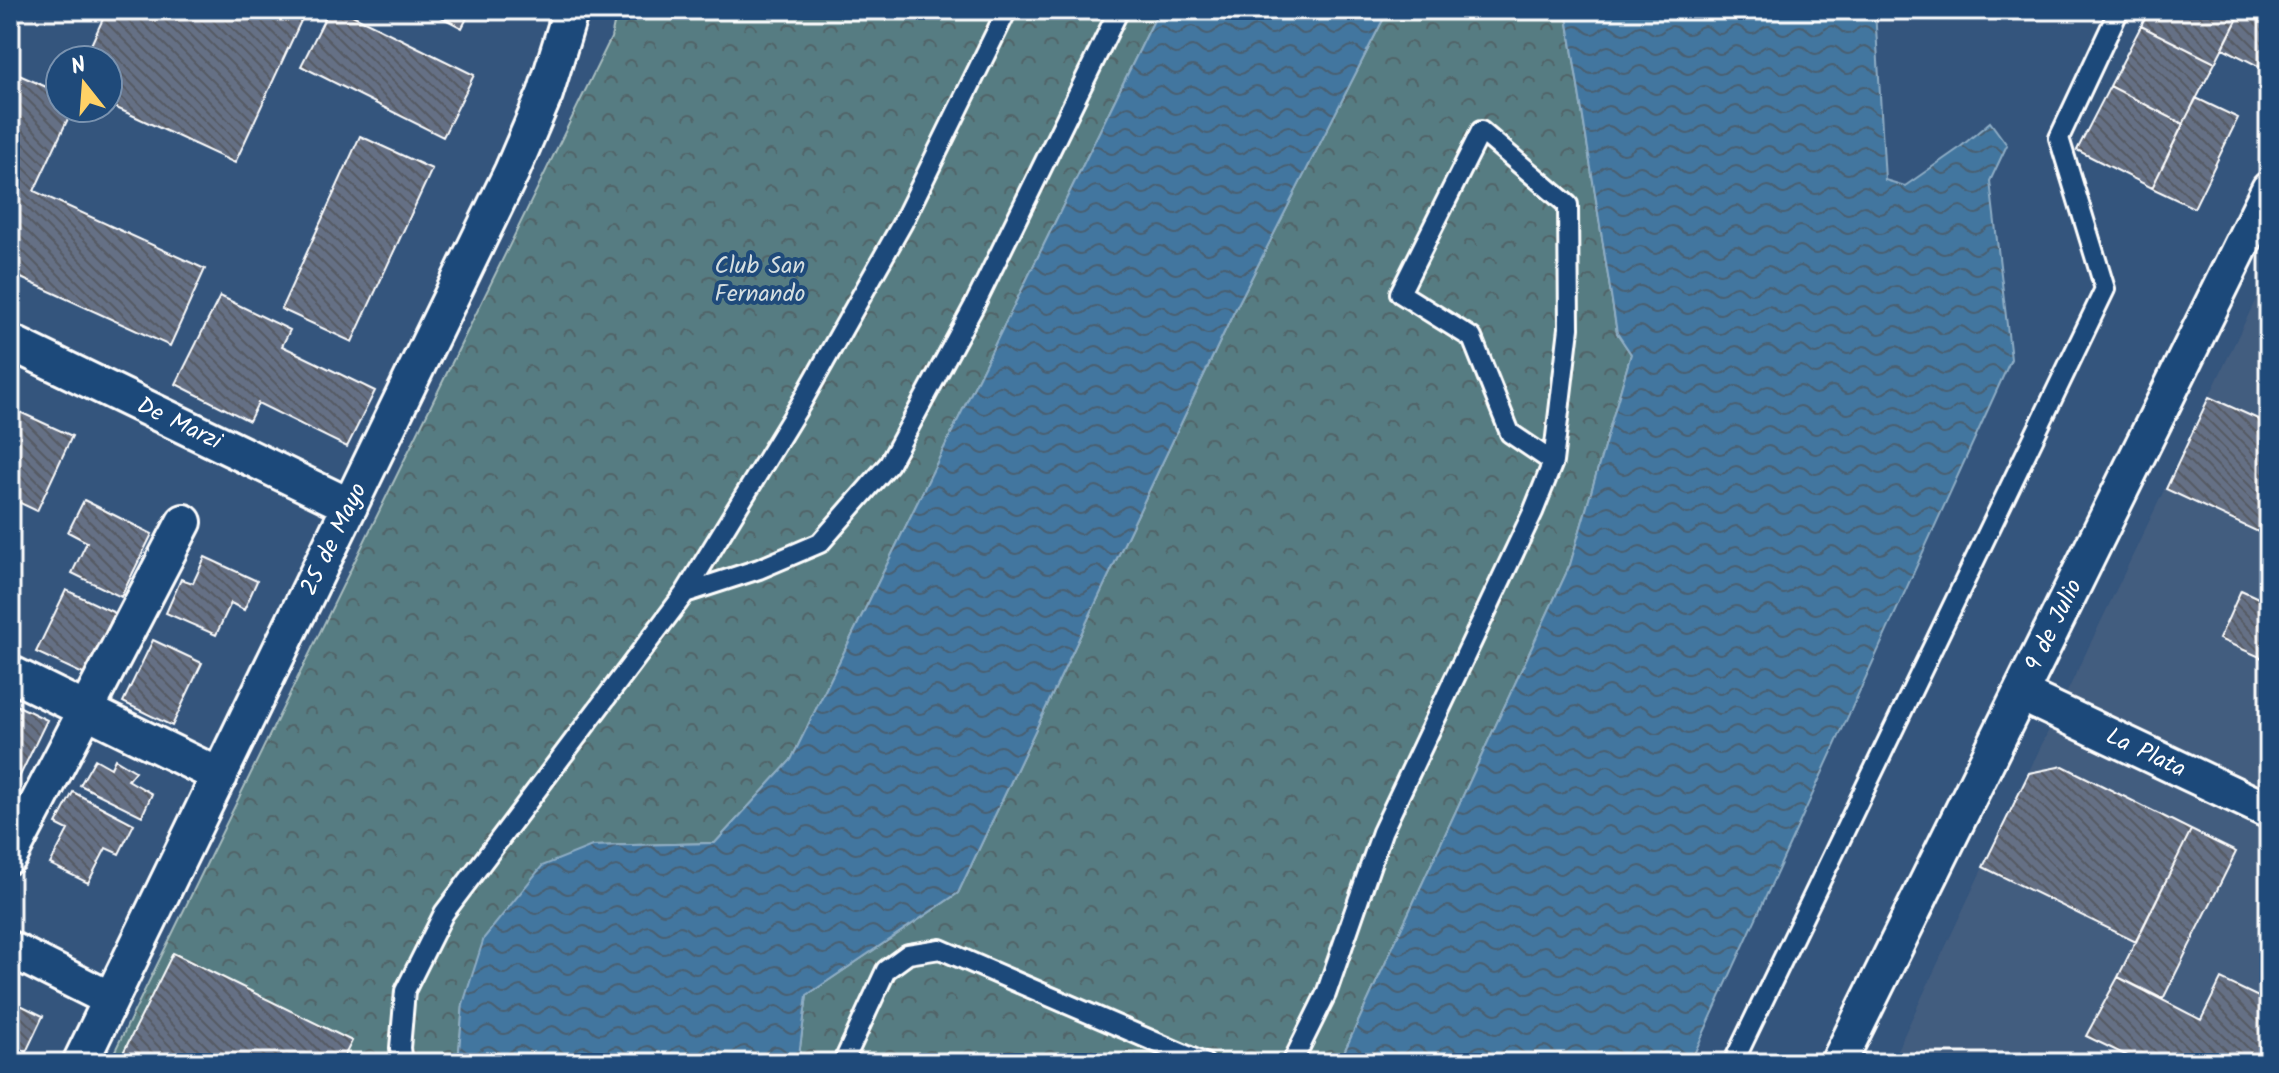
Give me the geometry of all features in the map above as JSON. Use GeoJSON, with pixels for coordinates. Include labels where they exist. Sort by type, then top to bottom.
{"type":"FeatureCollection","features":[{"type":"Feature","properties":{"kind":"street","name":"25 de Mayo"},"geometry":{"type":"LineString","coordinates":[[80,1063],[512,171],[545,94],[571,10]]}},
{"type":"Feature","properties":{"kind":"street","name":"9 de Julio"},"geometry":{"type":"LineString","coordinates":[[1838,1063],[2264,211]]}},
{"type":"Feature","properties":{"kind":"street","name":"De Marzi"},"geometry":{"type":"LineString","coordinates":[[10,342],[350,506]]}},
{"type":"Feature","properties":{"kind":"street"},"geometry":{"type":"LineString","coordinates":[[10,856],[184,522]]}},
{"type":"Feature","properties":{"kind":"street"},"geometry":{"type":"LineString","coordinates":[[10,673],[220,776]]}},
{"type":"Feature","properties":{"kind":"street","name":"La Plata"},"geometry":{"type":"LineString","coordinates":[[2021,694],[2269,811]]}},
{"type":"Feature","properties":{"kind":"street"},"geometry":{"type":"LineString","coordinates":[[10,949],[110,999]]}},
{"type":"Feature","properties":{"kind":"lane"},"geometry":{"type":"LineString","coordinates":[[402,1063],[400,1048],[405,991],[444,913],[685,593],[800,405],[903,222],[1007,10]]}},
{"type":"Feature","properties":{"kind":"lane"},"geometry":{"type":"LineString","coordinates":[[685,593],[759,569],[820,543],[889,464],[974,306],[1119,10]]}},
{"type":"Feature","properties":{"kind":"lane"},"geometry":{"type":"LineString","coordinates":[[1733,1063],[2105,289],[2059,138],[2119,10]]}},
{"type":"Feature","properties":{"kind":"lane"},"geometry":{"type":"LineString","coordinates":[[1292,1063],[1326,994],[1382,832],[1533,512],[1553,462],[1569,328],[1568,205],[1481,131],[1400,293],[1472,338],[1510,433],[1553,462]]}},
{"type":"Feature","properties":{"kind":"lane"},"geometry":{"type":"LineString","coordinates":[[843,1063],[886,970],[908,954],[940,949],[1204,1063]]}},
{"type":"Feature","properties":{"kind":"shaded area"},"geometry":{"type":"Polygon","coordinates":[[[2269,272],[2269,1063],[1891,1063],[1983,867],[2269,272]]]}},
{"type":"Feature","properties":{"kind":"green space","name":"Club San Fernando"},"geometry":{"type":"Polygon","coordinates":[[[617,10],[1159,10],[791,760],[715,843],[592,846],[463,1004],[458,1063],[109,1063],[611,38],[617,10]]]}},
{"type":"Feature","properties":{"kind":"green space"},"geometry":{"type":"Polygon","coordinates":[[[1388,10],[1566,10],[1617,333],[1631,354],[1570,565],[1339,1063],[798,1063],[807,995],[958,893],[1231,318],[1388,10]]]}},
{"type":"Feature","properties":{"kind":"water"},"geometry":{"type":"Polygon","coordinates":[[[1159,10],[1388,10],[1231,318],[958,893],[807,995],[798,1063],[458,1063],[463,1004],[484,938],[542,866],[592,846],[715,843],[791,760],[1159,10]]]}},
{"type":"Feature","properties":{"kind":"water"},"geometry":{"type":"Polygon","coordinates":[[[1566,10],[1875,10],[1885,180],[1905,186],[1990,122],[2007,145],[1990,181],[2011,359],[1690,1063],[1339,1063],[1570,565],[1631,354],[1617,333],[1566,10]]]}},
{"type":"Feature","properties":{"kind":"building"},"geometry":{"type":"Polygon","coordinates":[[[107,10],[306,10],[235,163],[124,111],[124,44],[91,44],[107,10]]]}},
{"type":"Feature","properties":{"kind":"building"},"geometry":{"type":"Polygon","coordinates":[[[329,10],[342,10],[474,75],[443,137],[301,66],[329,10]]]}},
{"type":"Feature","properties":{"kind":"building"},"geometry":{"type":"Polygon","coordinates":[[[428,10],[471,10],[462,28],[428,10]]]}},
{"type":"Feature","properties":{"kind":"building"},"geometry":{"type":"Polygon","coordinates":[[[2150,10],[2242,10],[2215,63],[2141,26],[2150,10]]]}},
{"type":"Feature","properties":{"kind":"building"},"geometry":{"type":"Polygon","coordinates":[[[2242,10],[2269,10],[2269,48],[2260,67],[2223,48],[2242,10]]]}},
{"type":"Feature","properties":{"kind":"building"},"geometry":{"type":"Polygon","coordinates":[[[2141,26],[2215,63],[2183,124],[2110,86],[2141,26]]]}},
{"type":"Feature","properties":{"kind":"building"},"geometry":{"type":"Polygon","coordinates":[[[10,71],[44,86],[44,124],[65,124],[34,191],[205,269],[170,346],[10,273],[10,71]]]}},
{"type":"Feature","properties":{"kind":"building"},"geometry":{"type":"Polygon","coordinates":[[[2110,86],[2183,124],[2152,188],[2077,150],[2110,86]]]}},
{"type":"Feature","properties":{"kind":"building"},"geometry":{"type":"Polygon","coordinates":[[[2196,98],[2238,118],[2194,208],[2152,188],[2196,98]]]}},
{"type":"Feature","properties":{"kind":"building"},"geometry":{"type":"Polygon","coordinates":[[[360,136],[432,169],[352,342],[281,309],[360,136]]]}},
{"type":"Feature","properties":{"kind":"building"},"geometry":{"type":"Polygon","coordinates":[[[220,296],[290,330],[282,346],[375,391],[347,447],[258,403],[249,421],[176,384],[220,296]]]}},
{"type":"Feature","properties":{"kind":"building"},"geometry":{"type":"Polygon","coordinates":[[[2209,397],[2269,424],[2269,537],[2166,489],[2209,397]]]}},
{"type":"Feature","properties":{"kind":"building"},"geometry":{"type":"Polygon","coordinates":[[[11,408],[72,436],[37,511],[10,498],[11,408]]]}},
{"type":"Feature","properties":{"kind":"building"},"geometry":{"type":"Polygon","coordinates":[[[84,500],[152,534],[121,597],[72,573],[87,542],[68,532],[84,500]]]}},
{"type":"Feature","properties":{"kind":"building"},"geometry":{"type":"Polygon","coordinates":[[[205,557],[257,581],[244,610],[231,603],[216,635],[166,613],[181,579],[193,583],[205,557]]]}},
{"type":"Feature","properties":{"kind":"building"},"geometry":{"type":"Polygon","coordinates":[[[66,590],[115,613],[85,675],[36,652],[66,590]]]}},
{"type":"Feature","properties":{"kind":"building"},"geometry":{"type":"Polygon","coordinates":[[[2241,590],[2269,603],[2269,661],[2219,639],[2241,590]]]}},
{"type":"Feature","properties":{"kind":"building"},"geometry":{"type":"Polygon","coordinates":[[[10,596],[18,600],[10,617],[10,596]]]}},
{"type":"Feature","properties":{"kind":"building"},"geometry":{"type":"Polygon","coordinates":[[[153,640],[202,663],[172,726],[123,702],[153,640]]]}},
{"type":"Feature","properties":{"kind":"building"},"geometry":{"type":"Polygon","coordinates":[[[10,702],[47,720],[15,786],[10,783],[10,702]]]}},
{"type":"Feature","properties":{"kind":"building"},"geometry":{"type":"Polygon","coordinates":[[[95,759],[111,768],[115,759],[135,771],[128,780],[152,794],[142,816],[80,785],[95,759]]]}},
{"type":"Feature","properties":{"kind":"building"},"geometry":{"type":"Polygon","coordinates":[[[2063,766],[2191,830],[2136,942],[1983,867],[2029,773],[2063,766]]]}},
{"type":"Feature","properties":{"kind":"building"},"geometry":{"type":"Polygon","coordinates":[[[2269,771],[2269,793],[2260,788],[2269,771]]]}},
{"type":"Feature","properties":{"kind":"building"},"geometry":{"type":"Polygon","coordinates":[[[73,792],[134,824],[119,854],[106,848],[88,883],[50,864],[68,830],[56,824],[73,792]]]}},
{"type":"Feature","properties":{"kind":"building"},"geometry":{"type":"Polygon","coordinates":[[[2191,830],[2236,852],[2163,999],[2118,977],[2191,830]]]}},
{"type":"Feature","properties":{"kind":"building"},"geometry":{"type":"Polygon","coordinates":[[[173,953],[352,1041],[341,1063],[118,1063],[173,953]]]}},
{"type":"Feature","properties":{"kind":"building"},"geometry":{"type":"Polygon","coordinates":[[[2118,977],[2201,1020],[2221,979],[2269,1002],[2269,1063],[2142,1063],[2086,1036],[2118,977]]]}},
{"type":"Feature","properties":{"kind":"building"},"geometry":{"type":"Polygon","coordinates":[[[10,1000],[43,1016],[26,1052],[10,1044],[10,1000]]]}},
{"type":"Feature","properties":{"kind":"building"},"geometry":{"type":"Polygon","coordinates":[[[10,1050],[36,1063],[10,1063],[10,1050]]]}}]}
